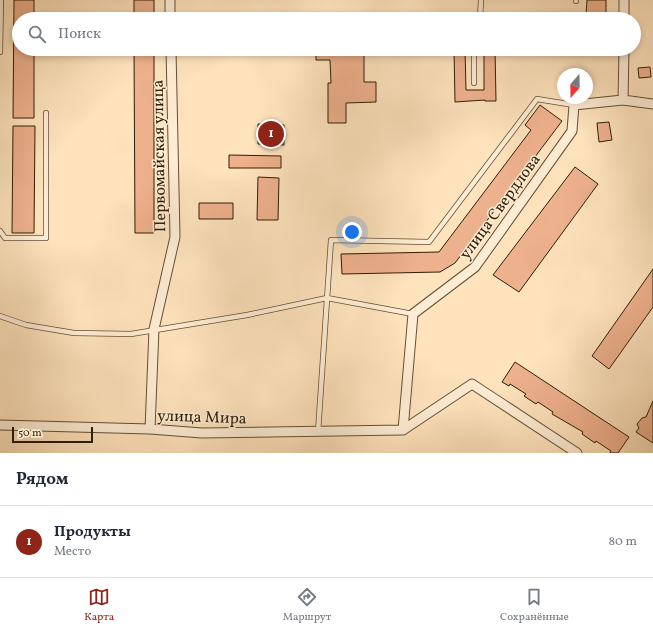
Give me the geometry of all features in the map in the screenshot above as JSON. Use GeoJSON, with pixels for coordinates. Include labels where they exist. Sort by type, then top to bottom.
{"type":"FeatureCollection","features":[{"type":"Feature","properties":{"kind":"street"},"geometry":{"type":"LineString","coordinates":[[170,0],[170,12]]}},
{"type":"Feature","properties":{"kind":"street"},"geometry":{"type":"LineString","coordinates":[[624,0],[624,12]]}},
{"type":"Feature","properties":{"kind":"street","name":"Первомайская улица"},"geometry":{"type":"LineString","coordinates":[[150,428],[154,329],[175,237],[171,56]]}},
{"type":"Feature","properties":{"kind":"street"},"geometry":{"type":"LineString","coordinates":[[623,100],[624,56]]}},
{"type":"Feature","properties":{"kind":"street"},"geometry":{"type":"LineString","coordinates":[[574,105],[623,100],[653,104]]}},
{"type":"Feature","properties":{"kind":"street","name":"улица Свердлова"},"geometry":{"type":"LineString","coordinates":[[413,314],[475,267],[572,131],[574,105]]}},
{"type":"Feature","properties":{"kind":"street"},"geometry":{"type":"LineString","coordinates":[[403,430],[413,314]]}},
{"type":"Feature","properties":{"kind":"street"},"geometry":{"type":"LineString","coordinates":[[403,430],[472,384],[577,453]]}},
{"type":"Feature","properties":{"kind":"street","name":"улица Мира"},"geometry":{"type":"LineString","coordinates":[[0,425],[150,428],[202,433],[403,430]]}},
{"type":"Feature","properties":{"kind":"lane"},"geometry":{"type":"LineString","coordinates":[[0,52],[1,0]]}},
{"type":"Feature","properties":{"kind":"lane"},"geometry":{"type":"LineString","coordinates":[[480,12],[481,0]]}},
{"type":"Feature","properties":{"kind":"lane"},"geometry":{"type":"LineString","coordinates":[[474,56],[474,82]]}},
{"type":"Feature","properties":{"kind":"lane"},"geometry":{"type":"LineString","coordinates":[[318,432],[331,240],[429,242],[537,99],[574,105]]}},
{"type":"Feature","properties":{"kind":"lane"},"geometry":{"type":"LineString","coordinates":[[0,231],[5,238],[46,238],[46,113]]}},
{"type":"Feature","properties":{"kind":"lane"},"geometry":{"type":"LineString","coordinates":[[0,316],[26,325],[74,333],[131,334],[154,329],[247,315],[327,298],[413,314]]}},
{"type":"Feature","properties":{"kind":"building"},"geometry":{"type":"Polygon","coordinates":[[[14,0],[34,0],[34,12],[14,12],[14,0]]]}},
{"type":"Feature","properties":{"kind":"building"},"geometry":{"type":"Polygon","coordinates":[[[134,0],[154,0],[154,12],[134,12],[134,0]]]}},
{"type":"Feature","properties":{"kind":"building"},"geometry":{"type":"Polygon","coordinates":[[[587,0],[606,0],[606,12],[586,12],[587,0]]]}},
{"type":"Feature","properties":{"kind":"building"},"geometry":{"type":"Polygon","coordinates":[[[14,56],[34,56],[34,118],[13,118],[14,56]]]}},
{"type":"Feature","properties":{"kind":"building"},"geometry":{"type":"Polygon","coordinates":[[[134,56],[154,56],[154,233],[135,233],[134,56]]]}},
{"type":"Feature","properties":{"kind":"building"},"geometry":{"type":"Polygon","coordinates":[[[316,56],[364,56],[364,82],[376,82],[376,102],[346,103],[346,123],[328,123],[328,83],[331,83],[330,60],[316,60],[316,56]]]}},
{"type":"Feature","properties":{"kind":"building"},"geometry":{"type":"Polygon","coordinates":[[[454,56],[465,56],[466,90],[484,90],[484,56],[495,56],[496,101],[485,100],[455,102],[454,56]]]}},
{"type":"Feature","properties":{"kind":"building"},"geometry":{"type":"Polygon","coordinates":[[[650,67],[651,77],[639,78],[638,68],[650,67]]]}},
{"type":"Feature","properties":{"kind":"building"},"geometry":{"type":"Polygon","coordinates":[[[540,105],[562,121],[455,263],[440,272],[342,274],[341,254],[439,252],[531,130],[525,125],[540,105]]]}},
{"type":"Feature","properties":{"kind":"building"},"geometry":{"type":"Polygon","coordinates":[[[609,122],[612,140],[599,142],[597,123],[609,122]]]}},
{"type":"Feature","properties":{"kind":"building"},"geometry":{"type":"Polygon","coordinates":[[[258,124],[284,125],[284,145],[258,144],[258,124]]]}},
{"type":"Feature","properties":{"kind":"building"},"geometry":{"type":"Polygon","coordinates":[[[13,126],[35,126],[34,233],[12,233],[13,126]]]}},
{"type":"Feature","properties":{"kind":"building"},"geometry":{"type":"Polygon","coordinates":[[[229,155],[281,156],[281,168],[229,168],[229,155]]]}},
{"type":"Feature","properties":{"kind":"building"},"geometry":{"type":"Polygon","coordinates":[[[575,167],[598,184],[519,292],[493,275],[575,167]]]}},
{"type":"Feature","properties":{"kind":"building"},"geometry":{"type":"Polygon","coordinates":[[[258,177],[279,178],[278,220],[257,220],[258,177]]]}},
{"type":"Feature","properties":{"kind":"building"},"geometry":{"type":"Polygon","coordinates":[[[199,203],[233,203],[233,219],[199,219],[199,203]]]}},
{"type":"Feature","properties":{"kind":"building"},"geometry":{"type":"Polygon","coordinates":[[[653,269],[653,307],[609,369],[592,356],[653,269]]]}},
{"type":"Feature","properties":{"kind":"building"},"geometry":{"type":"Polygon","coordinates":[[[515,362],[629,437],[618,453],[610,453],[611,451],[596,441],[595,443],[582,434],[583,432],[552,414],[553,412],[538,402],[536,404],[524,396],[526,394],[510,384],[509,386],[502,382],[515,362]]]}},
{"type":"Feature","properties":{"kind":"building"},"geometry":{"type":"Polygon","coordinates":[[[653,401],[653,443],[636,432],[639,428],[637,424],[642,418],[646,417],[653,401]]]}},
{"type":"Feature","properties":{"kind":"place","name":"Продукты"},"geometry":{"type":"Point","coordinates":[271,134]}}]}
